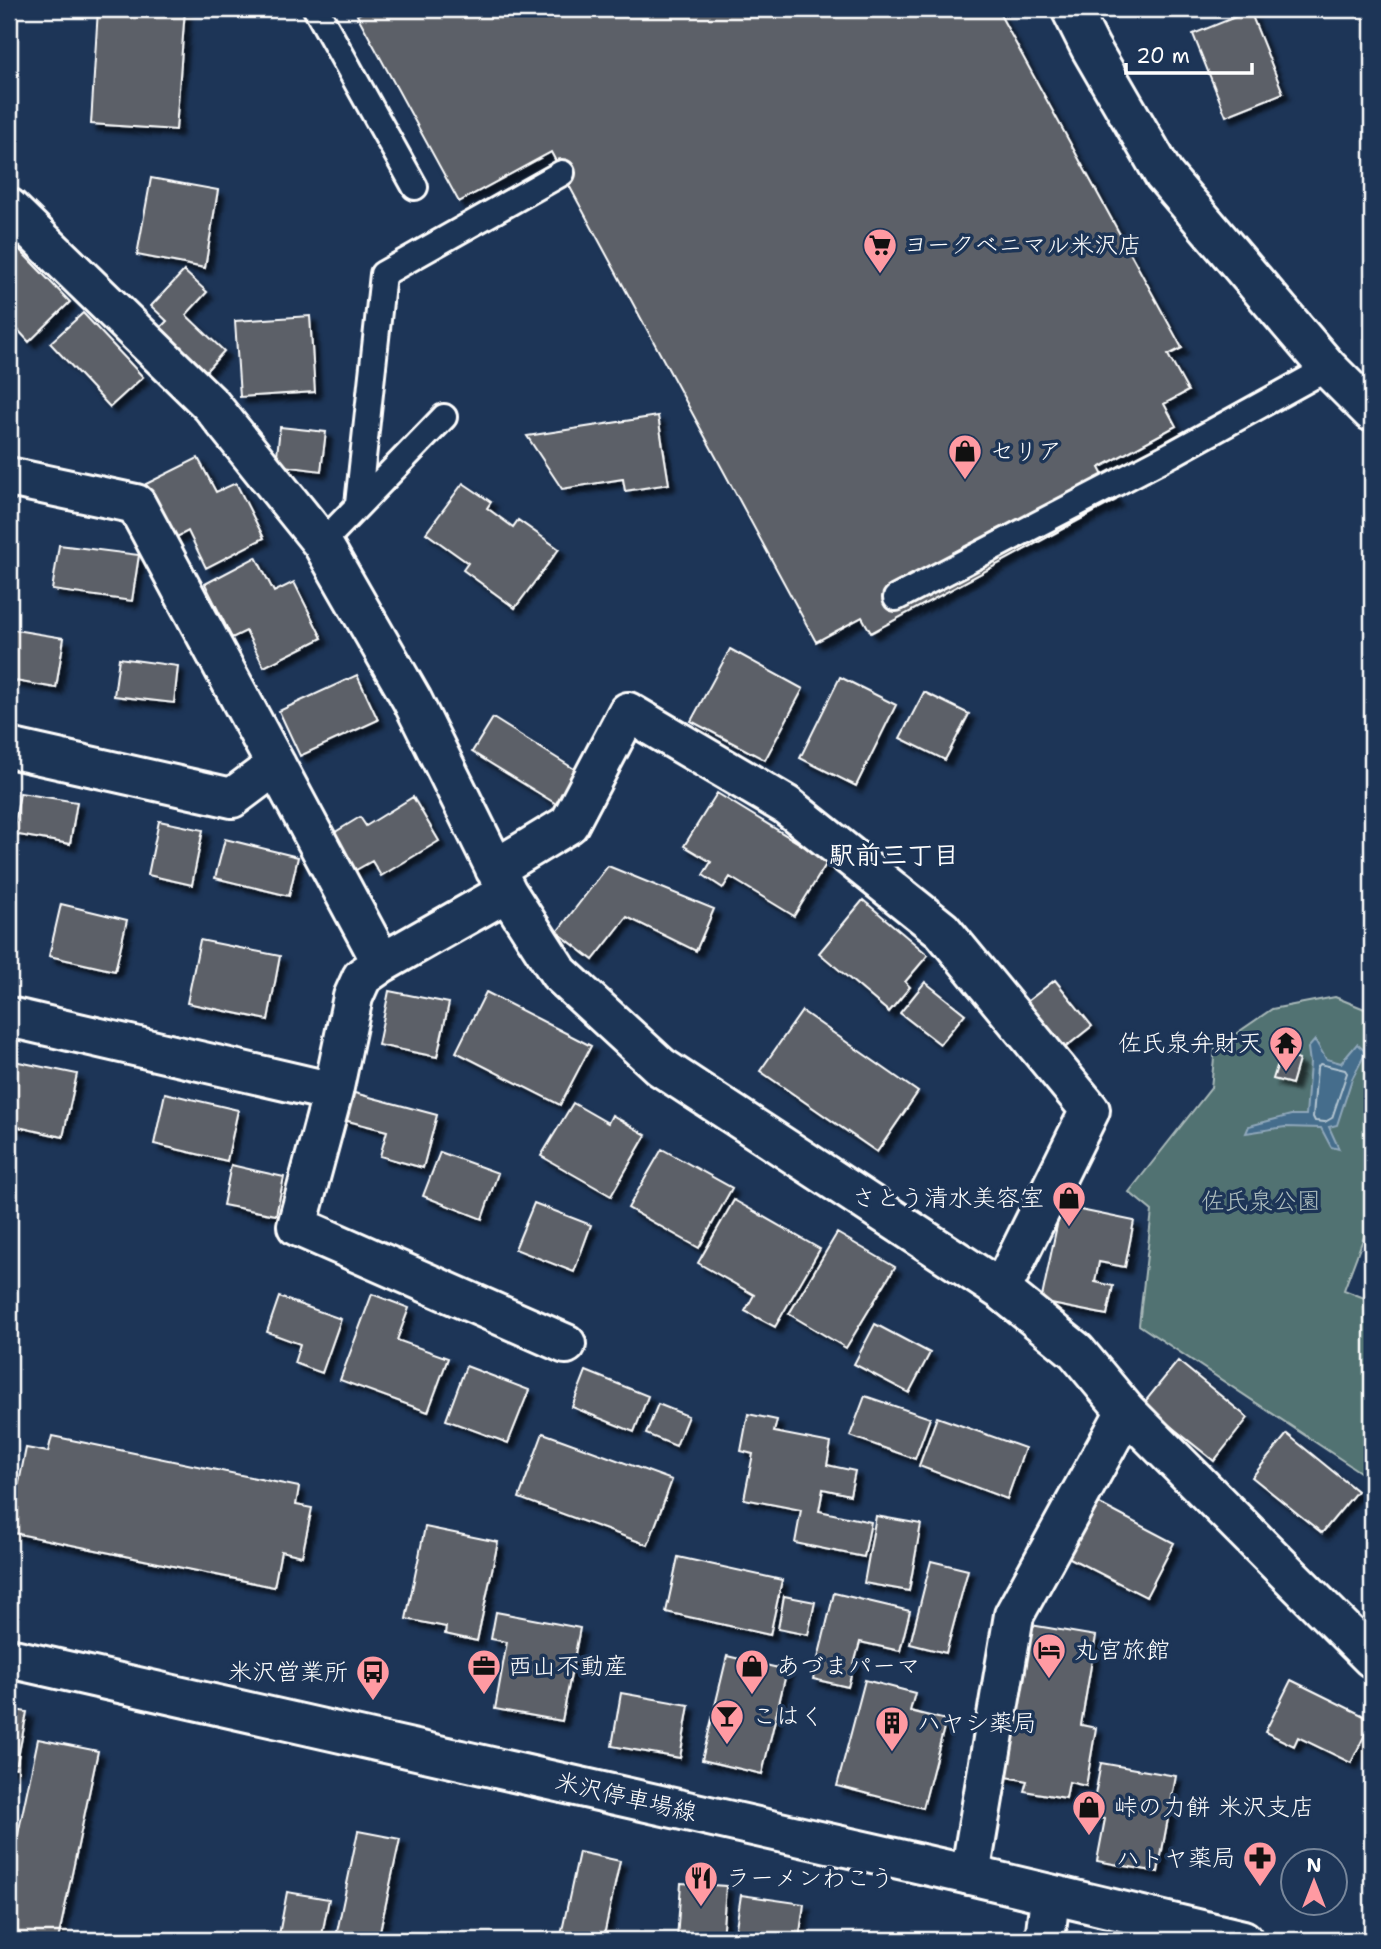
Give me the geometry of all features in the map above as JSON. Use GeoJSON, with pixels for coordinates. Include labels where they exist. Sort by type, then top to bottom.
{"type":"FeatureCollection","features":[{"type":"Feature","properties":{"kind":"street"},"geometry":{"type":"LineString","coordinates":[[1071,9],[1164,175],[1328,368],[1372,412]]}},
{"type":"Feature","properties":{"kind":"street"},"geometry":{"type":"LineString","coordinates":[[9,208],[211,405],[322,543],[412,700],[501,881],[559,974],[662,1067],[1001,1290],[1076,1351],[1126,1411],[1372,1658]]}},
{"type":"Feature","properties":{"kind":"street"},"geometry":{"type":"LineString","coordinates":[[9,477],[136,504],[382,963]]}},
{"type":"Feature","properties":{"kind":"street"},"geometry":{"type":"LineString","coordinates":[[566,1343],[298,1226],[333,1092],[353,996],[362,977],[501,881],[569,824],[628,712],[786,805],[942,930],[1090,1110],[1001,1290]]}},
{"type":"Feature","properties":{"kind":"street"},"geometry":{"type":"LineString","coordinates":[[9,748],[232,798],[276,765]]}},
{"type":"Feature","properties":{"kind":"street"},"geometry":{"type":"LineString","coordinates":[[9,1017],[333,1092]]}},
{"type":"Feature","properties":{"kind":"street"},"geometry":{"type":"LineString","coordinates":[[970,1875],[1014,1615],[1126,1411]]}},
{"type":"Feature","properties":{"kind":"street","name":"米沢停車場線"},"geometry":{"type":"LineString","coordinates":[[9,1658],[970,1875],[1243,1940]]}},
{"type":"Feature","properties":{"kind":"street"},"geometry":{"type":"LineString","coordinates":[[1045,1940],[1050,1896]]}},
{"type":"Feature","properties":{"kind":"lane"},"geometry":{"type":"LineString","coordinates":[[316,9],[415,187]]}},
{"type":"Feature","properties":{"kind":"lane"},"geometry":{"type":"LineString","coordinates":[[358,504],[383,274],[562,173]]}},
{"type":"Feature","properties":{"kind":"lane"},"geometry":{"type":"LineString","coordinates":[[896,598],[1172,454],[1328,368]]}},
{"type":"Feature","properties":{"kind":"lane"},"geometry":{"type":"LineString","coordinates":[[322,543],[444,417]]}},
{"type":"Feature","properties":{"kind":"green space","name":"佐氏泉公園"},"geometry":{"type":"Polygon","coordinates":[[[1335,997],[1372,1012],[1372,1215],[1344,1290],[1372,1301],[1372,1480],[1139,1325],[1152,1211],[1129,1192],[1211,1088],[1215,1048],[1272,1009],[1335,997]]]}},
{"type":"Feature","properties":{"kind":"water"},"geometry":{"type":"Polygon","coordinates":[[[1315,1040],[1326,1059],[1341,1063],[1357,1044],[1366,1052],[1352,1079],[1337,1125],[1329,1127],[1339,1149],[1331,1147],[1321,1128],[1285,1127],[1246,1133],[1249,1126],[1291,1115],[1306,1115],[1310,1063],[1308,1048],[1315,1040]]]}},
{"type":"Feature","properties":{"kind":"building"},"geometry":{"type":"Polygon","coordinates":[[[98,9],[185,9],[176,130],[91,124],[98,9]]]}},
{"type":"Feature","properties":{"kind":"building","name":"ヨークベニマル米沢店"},"geometry":{"type":"Polygon","coordinates":[[[368,9],[997,9],[1182,348],[1168,355],[1188,391],[1164,404],[1176,426],[1099,468],[1116,500],[871,633],[862,617],[816,642],[551,152],[459,202],[357,15],[368,9]]]}},
{"type":"Feature","properties":{"kind":"building"},"geometry":{"type":"Polygon","coordinates":[[[1250,11],[1283,93],[1226,116],[1193,34],[1250,11]]]}},
{"type":"Feature","properties":{"kind":"building"},"geometry":{"type":"Polygon","coordinates":[[[151,178],[218,190],[205,268],[137,255],[151,178]]]}},
{"type":"Feature","properties":{"kind":"building"},"geometry":{"type":"Polygon","coordinates":[[[9,239],[70,302],[29,342],[9,320],[9,239]]]}},
{"type":"Feature","properties":{"kind":"building"},"geometry":{"type":"Polygon","coordinates":[[[184,271],[207,292],[186,315],[224,351],[206,371],[160,328],[167,321],[151,306],[184,271]]]}},
{"type":"Feature","properties":{"kind":"building"},"geometry":{"type":"Polygon","coordinates":[[[83,313],[143,377],[110,407],[50,343],[83,313]]]}},
{"type":"Feature","properties":{"kind":"building"},"geometry":{"type":"Polygon","coordinates":[[[310,316],[315,392],[240,397],[235,321],[310,316]]]}},
{"type":"Feature","properties":{"kind":"building"},"geometry":{"type":"Polygon","coordinates":[[[658,416],[669,484],[625,491],[623,479],[562,489],[527,436],[658,416]]]}},
{"type":"Feature","properties":{"kind":"building"},"geometry":{"type":"Polygon","coordinates":[[[280,427],[326,432],[321,471],[276,465],[280,427]]]}},
{"type":"Feature","properties":{"kind":"building"},"geometry":{"type":"Polygon","coordinates":[[[198,458],[216,492],[236,483],[264,538],[206,568],[188,531],[175,538],[146,484],[198,458]]]}},
{"type":"Feature","properties":{"kind":"building"},"geometry":{"type":"Polygon","coordinates":[[[463,483],[491,502],[487,508],[513,527],[518,520],[559,549],[515,608],[463,570],[468,563],[426,533],[463,483]]]}},
{"type":"Feature","properties":{"kind":"building"},"geometry":{"type":"Polygon","coordinates":[[[59,545],[139,555],[132,601],[52,590],[59,545]]]}},
{"type":"Feature","properties":{"kind":"building"},"geometry":{"type":"Polygon","coordinates":[[[256,557],[274,592],[294,582],[322,638],[264,667],[246,631],[232,638],[205,584],[256,557]]]}},
{"type":"Feature","properties":{"kind":"building"},"geometry":{"type":"Polygon","coordinates":[[[9,629],[64,638],[56,688],[9,680],[9,629]]]}},
{"type":"Feature","properties":{"kind":"building"},"geometry":{"type":"Polygon","coordinates":[[[730,649],[803,689],[765,760],[691,721],[730,649]]]}},
{"type":"Feature","properties":{"kind":"building"},"geometry":{"type":"Polygon","coordinates":[[[119,658],[178,666],[174,703],[114,696],[119,658]]]}},
{"type":"Feature","properties":{"kind":"building"},"geometry":{"type":"Polygon","coordinates":[[[357,675],[378,720],[300,756],[279,711],[357,675]]]}},
{"type":"Feature","properties":{"kind":"building"},"geometry":{"type":"Polygon","coordinates":[[[840,677],[896,705],[856,786],[800,758],[840,677]]]}},
{"type":"Feature","properties":{"kind":"building"},"geometry":{"type":"Polygon","coordinates":[[[924,692],[969,714],[945,760],[900,738],[924,692]]]}},
{"type":"Feature","properties":{"kind":"building"},"geometry":{"type":"Polygon","coordinates":[[[493,718],[579,772],[558,805],[472,752],[493,718]]]}},
{"type":"Feature","properties":{"kind":"building"},"geometry":{"type":"Polygon","coordinates":[[[20,793],[77,802],[70,844],[13,834],[20,793]]]}},
{"type":"Feature","properties":{"kind":"building"},"geometry":{"type":"Polygon","coordinates":[[[717,793],[828,861],[794,916],[730,877],[723,888],[703,875],[711,862],[684,846],[717,793]]]}},
{"type":"Feature","properties":{"kind":"building"},"geometry":{"type":"Polygon","coordinates":[[[413,797],[439,841],[381,876],[372,861],[349,874],[327,837],[360,817],[366,826],[413,797]]]}},
{"type":"Feature","properties":{"kind":"building"},"geometry":{"type":"Polygon","coordinates":[[[159,821],[203,830],[192,885],[148,875],[159,821]]]}},
{"type":"Feature","properties":{"kind":"building"},"geometry":{"type":"Polygon","coordinates":[[[225,839],[298,857],[289,896],[215,878],[225,839]]]}},
{"type":"Feature","properties":{"kind":"building"},"geometry":{"type":"Polygon","coordinates":[[[608,866],[714,909],[696,951],[627,917],[593,960],[557,932],[608,866]]]}},
{"type":"Feature","properties":{"kind":"building"},"geometry":{"type":"Polygon","coordinates":[[[863,900],[928,955],[905,982],[910,987],[889,1012],[819,953],[863,900]]]}},
{"type":"Feature","properties":{"kind":"building"},"geometry":{"type":"Polygon","coordinates":[[[61,904],[127,920],[115,971],[49,956],[61,904]]]}},
{"type":"Feature","properties":{"kind":"building"},"geometry":{"type":"Polygon","coordinates":[[[200,940],[280,956],[268,1020],[187,1003],[200,940]]]}},
{"type":"Feature","properties":{"kind":"building"},"geometry":{"type":"Polygon","coordinates":[[[1055,980],[1092,1026],[1062,1050],[1024,1004],[1055,980]]]}},
{"type":"Feature","properties":{"kind":"building"},"geometry":{"type":"Polygon","coordinates":[[[925,982],[965,1014],[940,1044],[900,1013],[925,982]]]}},
{"type":"Feature","properties":{"kind":"building"},"geometry":{"type":"Polygon","coordinates":[[[389,991],[449,1003],[437,1057],[378,1045],[389,991]]]}},
{"type":"Feature","properties":{"kind":"building"},"geometry":{"type":"Polygon","coordinates":[[[486,992],[591,1046],[560,1105],[456,1052],[486,992]]]}},
{"type":"Feature","properties":{"kind":"building"},"geometry":{"type":"Polygon","coordinates":[[[802,1011],[918,1092],[877,1152],[760,1071],[802,1011]]]}},
{"type":"Feature","properties":{"kind":"building","name":"佐氏泉弁財天"},"geometry":{"type":"Polygon","coordinates":[[[1281,1054],[1299,1060],[1292,1084],[1273,1079],[1281,1054]]]}},
{"type":"Feature","properties":{"kind":"building"},"geometry":{"type":"Polygon","coordinates":[[[9,1060],[77,1074],[63,1137],[9,1125],[9,1060]]]}},
{"type":"Feature","properties":{"kind":"building"},"geometry":{"type":"Polygon","coordinates":[[[347,1091],[437,1115],[423,1168],[380,1156],[387,1131],[340,1119],[347,1091]]]}},
{"type":"Feature","properties":{"kind":"building"},"geometry":{"type":"Polygon","coordinates":[[[165,1093],[238,1110],[227,1161],[154,1144],[165,1093]]]}},
{"type":"Feature","properties":{"kind":"building"},"geometry":{"type":"Polygon","coordinates":[[[573,1103],[608,1123],[612,1115],[646,1135],[611,1196],[541,1156],[573,1103]]]}},
{"type":"Feature","properties":{"kind":"building"},"geometry":{"type":"Polygon","coordinates":[[[662,1149],[732,1188],[699,1248],[628,1208],[662,1149]]]}},
{"type":"Feature","properties":{"kind":"building"},"geometry":{"type":"Polygon","coordinates":[[[440,1152],[498,1173],[482,1219],[423,1196],[440,1152]]]}},
{"type":"Feature","properties":{"kind":"building"},"geometry":{"type":"Polygon","coordinates":[[[231,1165],[284,1177],[276,1215],[223,1205],[231,1165]]]}},
{"type":"Feature","properties":{"kind":"building"},"geometry":{"type":"Polygon","coordinates":[[[734,1200],[820,1249],[775,1327],[745,1311],[754,1295],[698,1263],[734,1200]]]}},
{"type":"Feature","properties":{"kind":"building"},"geometry":{"type":"Polygon","coordinates":[[[534,1203],[591,1225],[574,1272],[515,1249],[534,1203]]]}},
{"type":"Feature","properties":{"kind":"building"},"geometry":{"type":"Polygon","coordinates":[[[1061,1206],[1134,1221],[1125,1267],[1099,1262],[1095,1282],[1113,1286],[1107,1315],[1041,1302],[1061,1206]]]}},
{"type":"Feature","properties":{"kind":"building"},"geometry":{"type":"Polygon","coordinates":[[[837,1233],[895,1267],[846,1348],[789,1314],[837,1233]]]}},
{"type":"Feature","properties":{"kind":"building"},"geometry":{"type":"Polygon","coordinates":[[[1372,1274],[1372,1298],[1365,1295],[1372,1274]]]}},
{"type":"Feature","properties":{"kind":"building"},"geometry":{"type":"Polygon","coordinates":[[[372,1294],[409,1308],[397,1340],[448,1358],[428,1412],[340,1380],[372,1294]]]}},
{"type":"Feature","properties":{"kind":"building"},"geometry":{"type":"Polygon","coordinates":[[[279,1297],[341,1319],[322,1373],[294,1363],[300,1344],[267,1332],[279,1297]]]}},
{"type":"Feature","properties":{"kind":"building"},"geometry":{"type":"Polygon","coordinates":[[[875,1324],[930,1353],[909,1393],[854,1364],[875,1324]]]}},
{"type":"Feature","properties":{"kind":"building"},"geometry":{"type":"Polygon","coordinates":[[[1178,1361],[1248,1418],[1214,1461],[1143,1404],[1178,1361]]]}},
{"type":"Feature","properties":{"kind":"building"},"geometry":{"type":"Polygon","coordinates":[[[466,1366],[529,1390],[508,1443],[446,1420],[466,1366]]]}},
{"type":"Feature","properties":{"kind":"building"},"geometry":{"type":"Polygon","coordinates":[[[586,1371],[648,1396],[634,1432],[572,1407],[586,1371]]]}},
{"type":"Feature","properties":{"kind":"building"},"geometry":{"type":"Polygon","coordinates":[[[865,1396],[930,1418],[915,1459],[850,1436],[865,1396]]]}},
{"type":"Feature","properties":{"kind":"building"},"geometry":{"type":"Polygon","coordinates":[[[658,1404],[688,1416],[676,1446],[646,1434],[658,1404]]]}},
{"type":"Feature","properties":{"kind":"building"},"geometry":{"type":"Polygon","coordinates":[[[748,1414],[777,1420],[774,1432],[831,1443],[827,1465],[855,1471],[850,1495],[823,1489],[819,1511],[871,1522],[864,1557],[795,1543],[801,1510],[744,1499],[753,1454],[741,1451],[748,1414]]]}},
{"type":"Feature","properties":{"kind":"building"},"geometry":{"type":"Polygon","coordinates":[[[937,1417],[1025,1448],[1007,1499],[919,1466],[937,1417]]]}},
{"type":"Feature","properties":{"kind":"building"},"geometry":{"type":"Polygon","coordinates":[[[543,1433],[672,1480],[648,1545],[519,1498],[543,1433]]]}},
{"type":"Feature","properties":{"kind":"building"},"geometry":{"type":"Polygon","coordinates":[[[1287,1434],[1357,1491],[1322,1533],[1252,1477],[1287,1434]]]}},
{"type":"Feature","properties":{"kind":"building"},"geometry":{"type":"Polygon","coordinates":[[[52,1436],[299,1487],[296,1505],[312,1508],[302,1556],[281,1551],[274,1587],[9,1532],[26,1448],[48,1452],[52,1436]]]}},
{"type":"Feature","properties":{"kind":"building"},"geometry":{"type":"Polygon","coordinates":[[[1094,1501],[1174,1543],[1146,1597],[1066,1556],[1094,1501]]]}},
{"type":"Feature","properties":{"kind":"building"},"geometry":{"type":"Polygon","coordinates":[[[876,1516],[921,1524],[909,1591],[864,1583],[876,1516]]]}},
{"type":"Feature","properties":{"kind":"building"},"geometry":{"type":"Polygon","coordinates":[[[425,1527],[498,1542],[477,1641],[445,1634],[446,1627],[406,1619],[425,1527]]]}},
{"type":"Feature","properties":{"kind":"building"},"geometry":{"type":"Polygon","coordinates":[[[678,1557],[782,1580],[770,1635],[666,1612],[678,1557]]]}},
{"type":"Feature","properties":{"kind":"building"},"geometry":{"type":"Polygon","coordinates":[[[931,1561],[968,1570],[946,1653],[910,1644],[931,1561]]]}},
{"type":"Feature","properties":{"kind":"building"},"geometry":{"type":"Polygon","coordinates":[[[834,1593],[910,1611],[900,1651],[860,1642],[848,1687],[813,1679],[834,1593]]]}},
{"type":"Feature","properties":{"kind":"building"},"geometry":{"type":"Polygon","coordinates":[[[784,1596],[815,1602],[808,1635],[778,1629],[784,1596]]]}},
{"type":"Feature","properties":{"kind":"building"},"geometry":{"type":"Polygon","coordinates":[[[496,1612],[580,1628],[562,1721],[495,1709],[507,1642],[491,1639],[496,1612]]]}},
{"type":"Feature","properties":{"kind":"building","name":"丸宮旅館"},"geometry":{"type":"Polygon","coordinates":[[[1019,1623],[1096,1636],[1081,1725],[1096,1728],[1086,1786],[1069,1782],[1066,1798],[1024,1791],[1027,1781],[992,1774],[1019,1623]]]}},
{"type":"Feature","properties":{"kind":"building"},"geometry":{"type":"Polygon","coordinates":[[[727,1656],[787,1670],[762,1774],[702,1760],[727,1656]]]}},
{"type":"Feature","properties":{"kind":"building","name":"ハヤシ薬局"},"geometry":{"type":"Polygon","coordinates":[[[865,1680],[915,1693],[910,1711],[946,1720],[923,1808],[837,1786],[865,1680]]]}},
{"type":"Feature","properties":{"kind":"building"},"geometry":{"type":"Polygon","coordinates":[[[1291,1680],[1372,1720],[1351,1763],[1298,1737],[1294,1746],[1265,1732],[1291,1680]]]}},
{"type":"Feature","properties":{"kind":"building"},"geometry":{"type":"Polygon","coordinates":[[[621,1693],[689,1705],[680,1758],[612,1746],[621,1693]]]}},
{"type":"Feature","properties":{"kind":"building"},"geometry":{"type":"Polygon","coordinates":[[[9,1709],[27,1712],[16,1768],[9,1767],[9,1709]]]}},
{"type":"Feature","properties":{"kind":"building"},"geometry":{"type":"Polygon","coordinates":[[[38,1739],[98,1751],[58,1940],[9,1940],[9,1877],[38,1739]]]}},
{"type":"Feature","properties":{"kind":"building"},"geometry":{"type":"Polygon","coordinates":[[[1101,1763],[1176,1776],[1158,1872],[1097,1861],[1105,1819],[1091,1817],[1101,1763]]]}},
{"type":"Feature","properties":{"kind":"building"},"geometry":{"type":"Polygon","coordinates":[[[358,1831],[400,1839],[378,1940],[337,1932],[358,1831]]]}},
{"type":"Feature","properties":{"kind":"building"},"geometry":{"type":"Polygon","coordinates":[[[579,1852],[620,1861],[603,1940],[560,1940],[579,1852]]]}},
{"type":"Feature","properties":{"kind":"building"},"geometry":{"type":"Polygon","coordinates":[[[681,1883],[726,1886],[722,1940],[677,1940],[681,1883]]]}},
{"type":"Feature","properties":{"kind":"building"},"geometry":{"type":"Polygon","coordinates":[[[287,1892],[329,1899],[321,1940],[278,1940],[287,1892]]]}},
{"type":"Feature","properties":{"kind":"building"},"geometry":{"type":"Polygon","coordinates":[[[741,1895],[804,1904],[799,1940],[734,1940],[741,1895]]]}},
{"type":"Feature","properties":{"kind":"place","name":"ヨークベニマル米沢店"},"geometry":{"type":"Point","coordinates":[880,275]}},
{"type":"Feature","properties":{"kind":"place","name":"セリア"},"geometry":{"type":"Point","coordinates":[965,481]}},
{"type":"Feature","properties":{"kind":"place","name":"佐氏泉弁財天"},"geometry":{"type":"Point","coordinates":[1286,1073]}},
{"type":"Feature","properties":{"kind":"place","name":"さとう清水美容室"},"geometry":{"type":"Point","coordinates":[1069,1228]}},
{"type":"Feature","properties":{"kind":"place","name":"丸宮旅館"},"geometry":{"type":"Point","coordinates":[1049,1680]}},
{"type":"Feature","properties":{"kind":"place","name":"西山不動産"},"geometry":{"type":"Point","coordinates":[484,1696]}},
{"type":"Feature","properties":{"kind":"place","name":"あづまパーマ"},"geometry":{"type":"Point","coordinates":[752,1696]}},
{"type":"Feature","properties":{"kind":"place","name":"米沢営業所"},"geometry":{"type":"Point","coordinates":[373,1702]}},
{"type":"Feature","properties":{"kind":"place","name":"こはく"},"geometry":{"type":"Point","coordinates":[727,1746]}},
{"type":"Feature","properties":{"kind":"place","name":"ハヤシ薬局"},"geometry":{"type":"Point","coordinates":[892,1753]}},
{"type":"Feature","properties":{"kind":"place","name":"峠の力餅 米沢支店"},"geometry":{"type":"Point","coordinates":[1089,1837]}},
{"type":"Feature","properties":{"kind":"place","name":"ハトヤ薬局"},"geometry":{"type":"Point","coordinates":[1260,1888]}},
{"type":"Feature","properties":{"kind":"place","name":"ラーメンわこう"},"geometry":{"type":"Point","coordinates":[701,1908]}},
{"type":"Feature","properties":{"kind":"district","name":"駅前三丁目"},"geometry":{"type":"Point","coordinates":[894,854]}}]}
